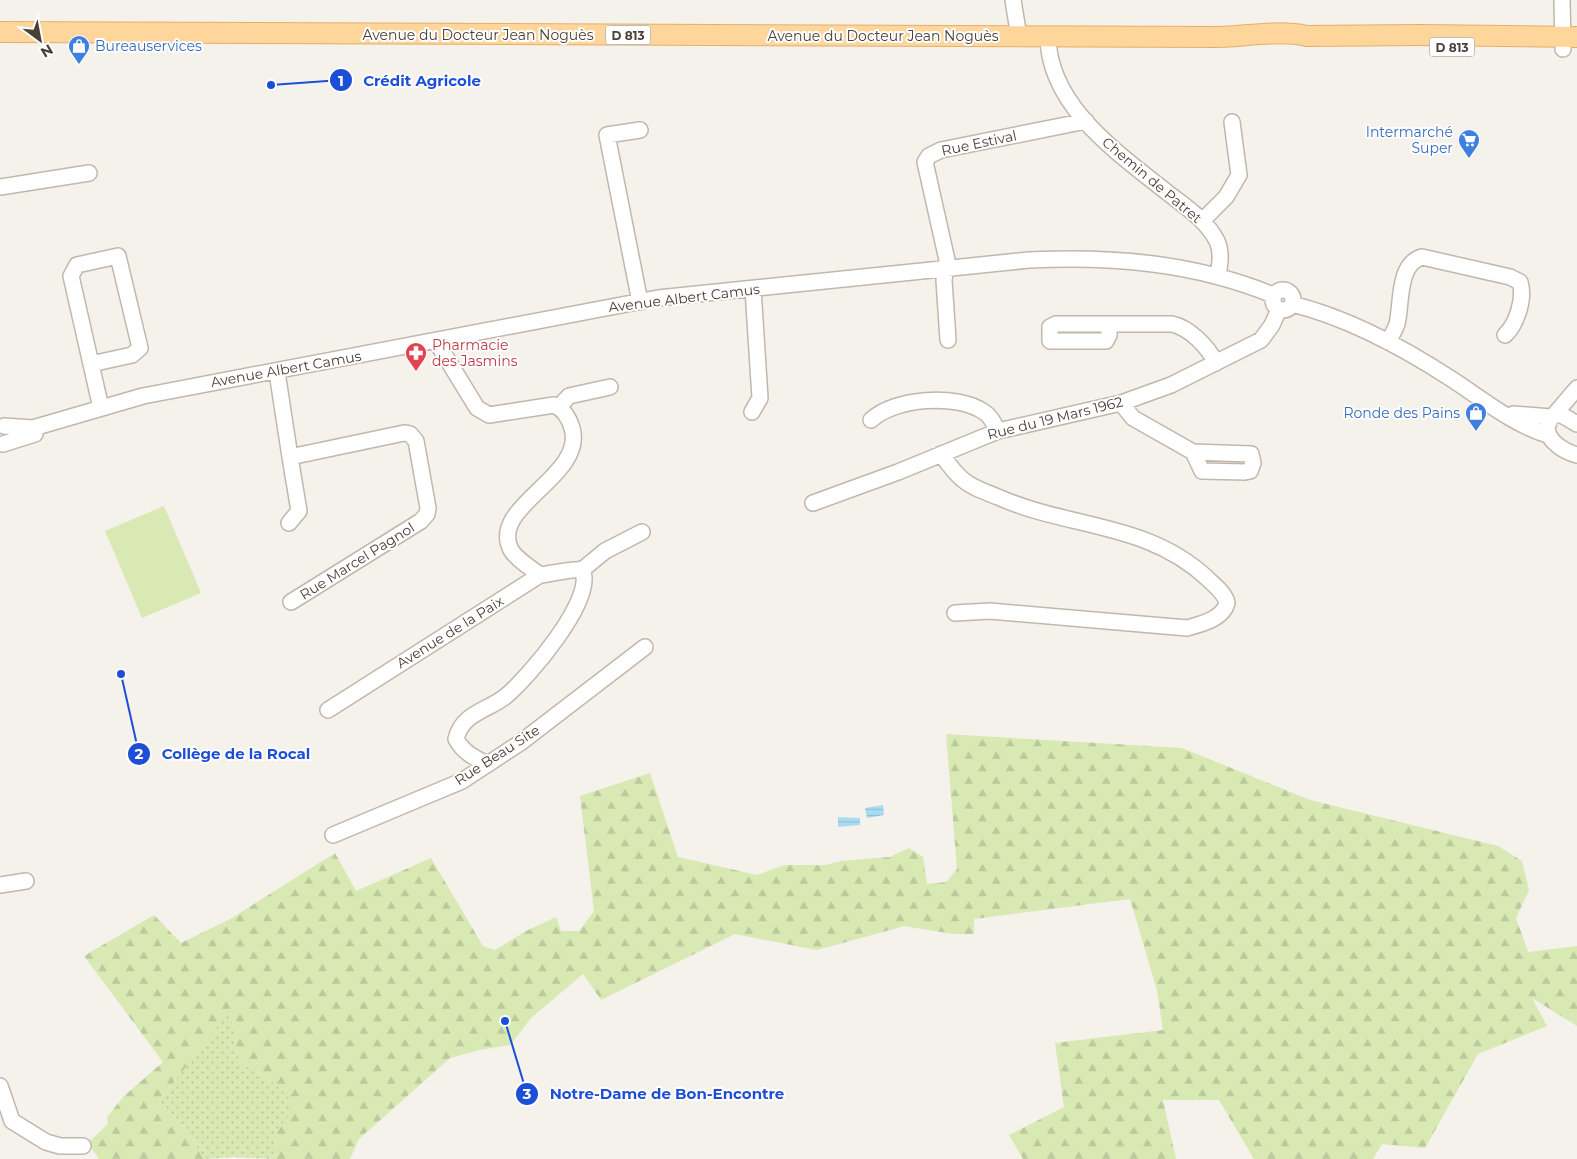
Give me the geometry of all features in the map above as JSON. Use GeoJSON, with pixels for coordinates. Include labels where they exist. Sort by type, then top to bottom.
{"type":"FeatureCollection","features":[{"type":"Feature","properties":{"kind":"main road","name":"Avenue du Docteur Jean Noguès"},"geometry":{"type":"LineString","coordinates":[[0,32],[1019,37],[1255,36],[1269,40],[1293,40],[1307,36],[1341,36],[1570,43]]}},
{"type":"Feature","properties":{"kind":"street"},"geometry":{"type":"LineString","coordinates":[[1014,0],[1019,37]]}},
{"type":"Feature","properties":{"kind":"street"},"geometry":{"type":"LineString","coordinates":[[1562,0],[1570,43]]}},
{"type":"Feature","properties":{"kind":"street","name":"Chemin de Patret"},"geometry":{"type":"LineString","coordinates":[[1048,36],[1048,54],[1061,88],[1086,121],[1112,148],[1202,221],[1217,241],[1220,250],[1218,275]]}},
{"type":"Feature","properties":{"kind":"street","name":"Rue Estival"},"geometry":{"type":"LineString","coordinates":[[948,340],[944,280],[947,260],[925,162],[929,156],[941,150],[1086,121]]}},
{"type":"Feature","properties":{"kind":"street"},"geometry":{"type":"LineString","coordinates":[[1202,221],[1226,197],[1239,175],[1232,122]]}},
{"type":"Feature","properties":{"kind":"street"},"geometry":{"type":"LineString","coordinates":[[640,130],[607,135],[640,302]]}},
{"type":"Feature","properties":{"kind":"street"},"geometry":{"type":"LineString","coordinates":[[0,187],[89,173]]}},
{"type":"Feature","properties":{"kind":"street"},"geometry":{"type":"LineString","coordinates":[[91,364],[132,355],[140,348],[118,256],[77,265],[71,276],[91,364],[101,408]]}},
{"type":"Feature","properties":{"kind":"street"},"geometry":{"type":"LineString","coordinates":[[1388,342],[1396,325],[1405,274],[1412,262],[1422,257],[1520,282],[1521,294],[1513,327],[1506,335]]}},
{"type":"Feature","properties":{"kind":"street","name":"Avenue Albert Camus"},"geometry":{"type":"LineString","coordinates":[[1,423],[34,428],[143,396],[640,302],[1029,260],[1077,258],[1126,260],[1218,275],[1281,303],[1316,310],[1388,342],[1504,412],[1548,435],[1568,453],[1576,455]]}},
{"type":"Feature","properties":{"kind":"street"},"geometry":{"type":"LineString","coordinates":[[752,412],[760,398],[753,289]]}},
{"type":"Feature","properties":{"kind":"street","name":"Rue du 19 Mars 1962"},"geometry":{"type":"LineString","coordinates":[[813,503],[998,430],[1121,403],[1170,385],[1261,340],[1272,325],[1281,303]]}},
{"type":"Feature","properties":{"kind":"street"},"geometry":{"type":"LineString","coordinates":[[1109,324],[1178,326],[1210,352],[1216,363]]}},
{"type":"Feature","properties":{"kind":"street"},"geometry":{"type":"LineString","coordinates":[[436,341],[477,408],[482,412],[489,415],[548,405],[559,407],[567,417],[572,429],[574,443],[570,454],[558,471],[513,518],[508,528],[508,540],[512,551],[540,574]]}},
{"type":"Feature","properties":{"kind":"street"},"geometry":{"type":"LineString","coordinates":[[277,372],[299,511],[289,523]]}},
{"type":"Feature","properties":{"kind":"street"},"geometry":{"type":"LineString","coordinates":[[559,407],[568,396],[610,387]]}},
{"type":"Feature","properties":{"kind":"street"},"geometry":{"type":"LineString","coordinates":[[1548,435],[1547,425],[1577,388]]}},
{"type":"Feature","properties":{"kind":"street"},"geometry":{"type":"LineString","coordinates":[[871,420],[880,411],[892,406],[928,400],[958,403],[983,411],[998,430]]}},
{"type":"Feature","properties":{"kind":"street"},"geometry":{"type":"LineString","coordinates":[[1121,403],[1133,418],[1192,452]]}},
{"type":"Feature","properties":{"kind":"street","name":"Avenue Albert Camus"},"geometry":{"type":"LineString","coordinates":[[1504,412],[1523,416],[1564,414],[1577,424]]}},
{"type":"Feature","properties":{"kind":"street","name":"Avenue Albert Camus"},"geometry":{"type":"LineString","coordinates":[[2,445],[40,432],[71,418]]}},
{"type":"Feature","properties":{"kind":"street"},"geometry":{"type":"LineString","coordinates":[[1,423],[6,435],[2,445]]}},
{"type":"Feature","properties":{"kind":"street","name":"Rue Marcel Pagnol"},"geometry":{"type":"LineString","coordinates":[[290,457],[404,433],[410,434],[416,441],[428,508],[427,514],[421,521],[291,602]]}},
{"type":"Feature","properties":{"kind":"street"},"geometry":{"type":"LineString","coordinates":[[941,454],[961,479],[1014,504],[1049,516],[1131,534],[1157,544],[1193,565],[1226,597],[1227,603],[1226,609],[1216,617],[1187,628],[990,611],[955,613]]}},
{"type":"Feature","properties":{"kind":"street"},"geometry":{"type":"LineString","coordinates":[[486,764],[471,756],[460,747],[456,739],[462,723],[505,697],[532,672],[572,616],[584,583],[582,570],[606,551],[642,532]]}},
{"type":"Feature","properties":{"kind":"street","name":"Avenue de la Paix"},"geometry":{"type":"LineString","coordinates":[[328,710],[540,574],[557,574],[582,570]]}},
{"type":"Feature","properties":{"kind":"street","name":"Rue Beau Site"},"geometry":{"type":"LineString","coordinates":[[333,835],[462,781],[520,743],[645,646]]}},
{"type":"Feature","properties":{"kind":"street"},"geometry":{"type":"LineString","coordinates":[[0,885],[26,881]]}},
{"type":"Feature","properties":{"kind":"street"},"geometry":{"type":"LineString","coordinates":[[0,1086],[12,1121],[46,1142],[60,1146],[83,1146]]}},
{"type":"Feature","properties":{"kind":"green space"},"geometry":{"type":"Polygon","coordinates":[[[164,506],[201,593],[142,618],[105,531],[164,506]]]}},
{"type":"Feature","properties":{"kind":"green space"},"geometry":{"type":"Polygon","coordinates":[[[946,734],[1182,748],[1310,800],[1498,846],[1522,861],[1529,890],[1516,918],[1528,952],[1577,946],[1577,1026],[1532,998],[1547,1026],[1478,1054],[1425,1148],[1382,1144],[1373,1159],[1254,1159],[1219,1100],[1163,1100],[1176,1159],[1023,1159],[1009,1135],[1064,1107],[1055,1043],[1163,1030],[1157,990],[1130,899],[974,919],[974,934],[953,934],[905,926],[817,950],[735,934],[601,1000],[583,974],[531,1018],[510,1045],[479,1050],[450,1058],[359,1139],[350,1159],[276,1159],[274,1134],[294,1109],[285,1094],[271,1081],[239,1062],[230,1011],[159,1101],[182,1124],[204,1159],[99,1159],[88,1143],[108,1124],[107,1117],[124,1096],[163,1062],[84,956],[154,915],[181,943],[232,918],[335,853],[356,891],[431,858],[483,946],[495,950],[528,930],[556,917],[561,931],[579,931],[594,911],[580,796],[650,773],[678,857],[757,875],[784,865],[826,865],[841,861],[890,857],[909,848],[923,857],[927,884],[946,882],[957,869],[946,734]]]}},
{"type":"Feature","properties":{"kind":"green space"},"geometry":{"type":"Polygon","coordinates":[[[230,1010],[239,1062],[279,1087],[295,1109],[274,1134],[276,1159],[233,1157],[204,1159],[182,1124],[159,1101],[230,1010]]]}},
{"type":"Feature","properties":{"kind":"water"},"geometry":{"type":"Polygon","coordinates":[[[883,805],[884,815],[867,818],[865,808],[883,805]]]}},
{"type":"Feature","properties":{"kind":"water"},"geometry":{"type":"Polygon","coordinates":[[[838,817],[860,818],[860,825],[838,827],[838,817]]]}},
{"type":"Feature","properties":{"kind":"place","name":"Bureauservices"},"geometry":{"type":"Point","coordinates":[79,65]}},
{"type":"Feature","properties":{"kind":"place","name":"Crédit Agricole"},"geometry":{"type":"Point","coordinates":[271,85]}},
{"type":"Feature","properties":{"kind":"place","name":"Intermarché Super"},"geometry":{"type":"Point","coordinates":[1469,159]}},
{"type":"Feature","properties":{"kind":"place","name":"Pharmacie des Jasmins"},"geometry":{"type":"Point","coordinates":[416,372]}},
{"type":"Feature","properties":{"kind":"place","name":"Ronde des Pains"},"geometry":{"type":"Point","coordinates":[1476,432]}},
{"type":"Feature","properties":{"kind":"place","name":"Collège de la Rocal"},"geometry":{"type":"Point","coordinates":[121,674]}},
{"type":"Feature","properties":{"kind":"place","name":"Notre-Dame de Bon-Encontre"},"geometry":{"type":"Point","coordinates":[505,1021]}}]}
